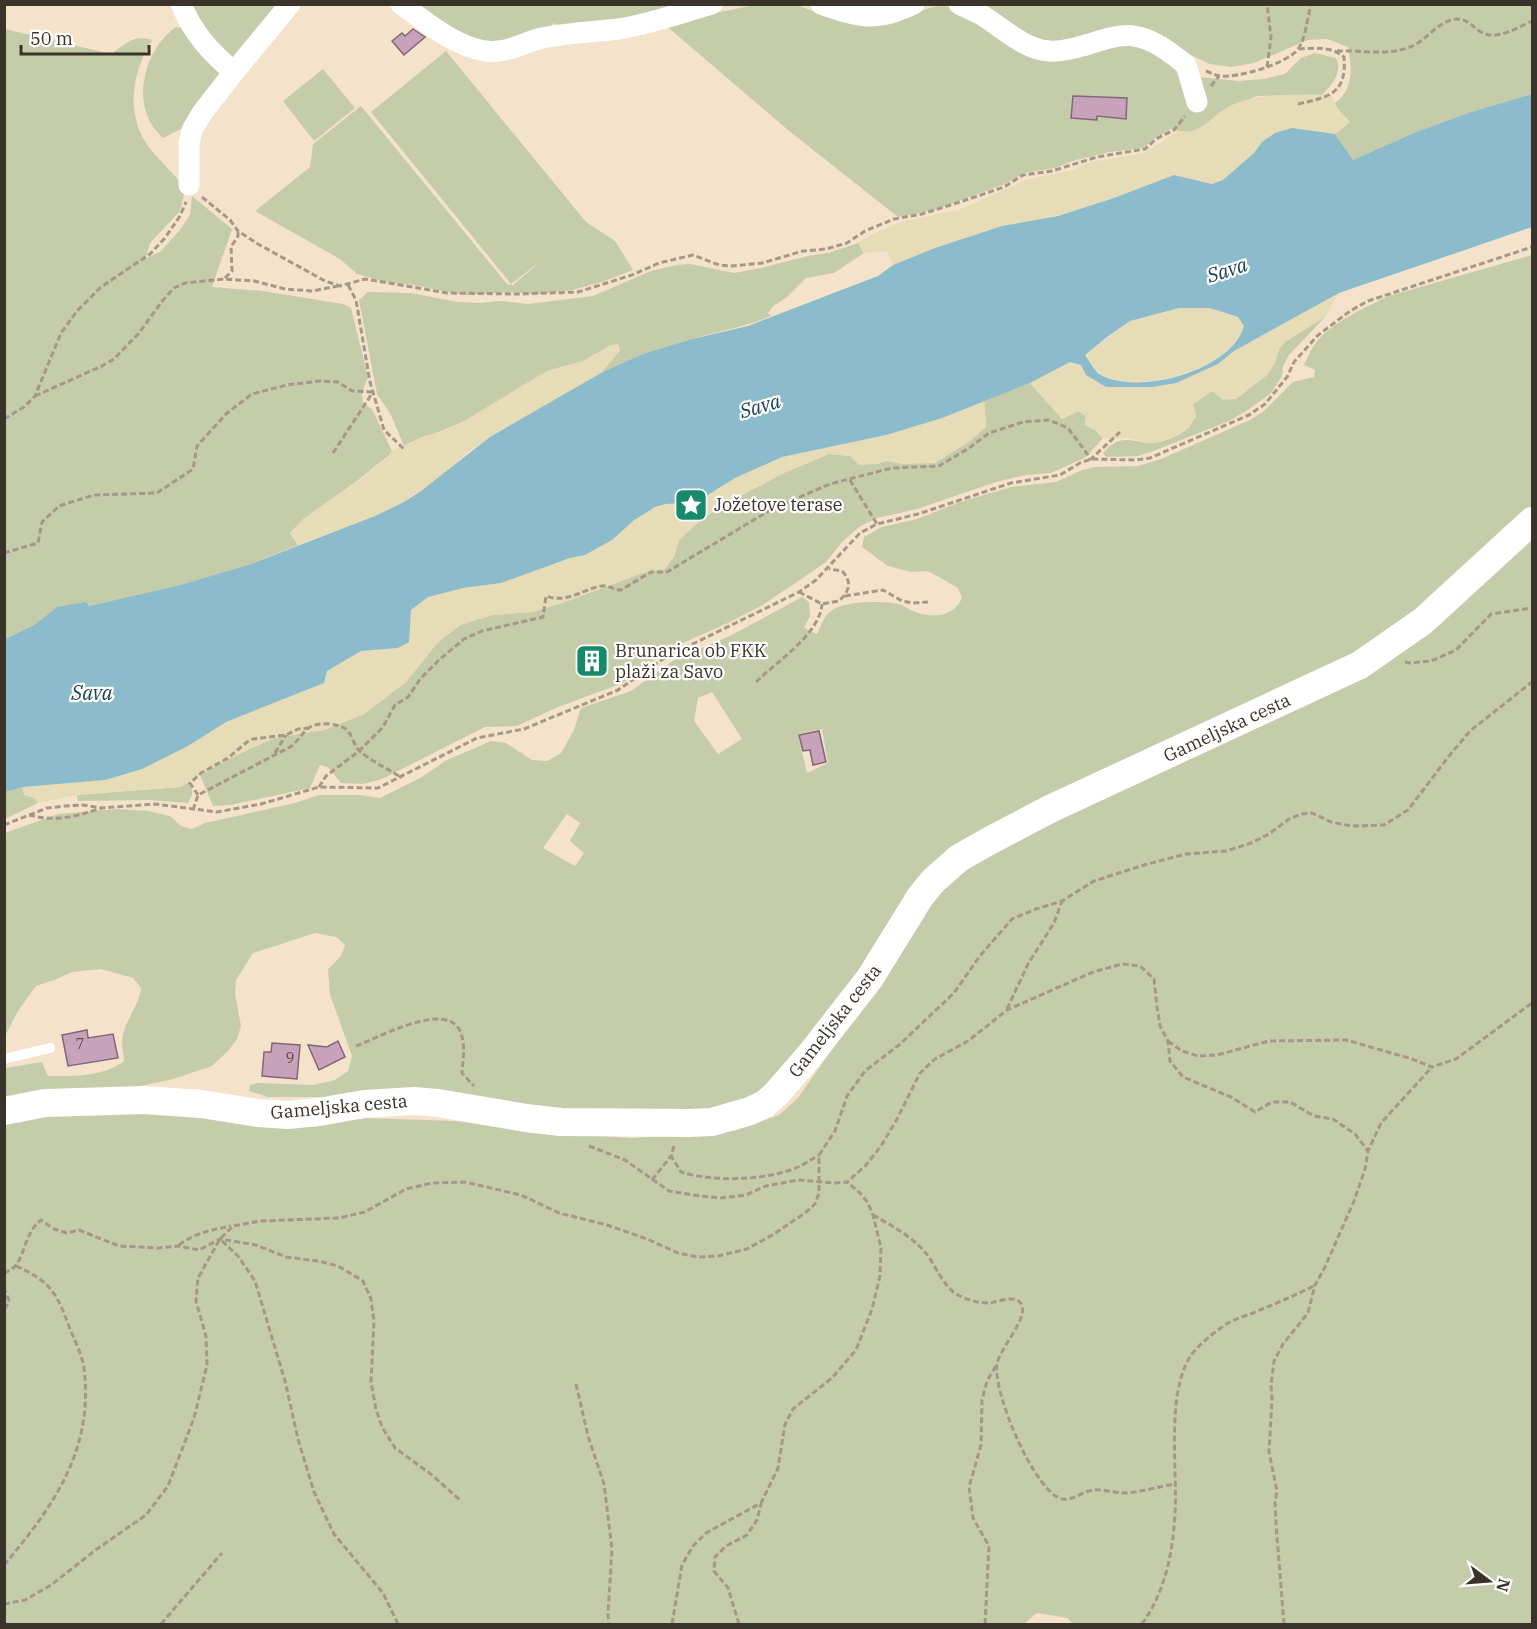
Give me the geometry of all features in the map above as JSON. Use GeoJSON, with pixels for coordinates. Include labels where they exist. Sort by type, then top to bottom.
{"type":"FeatureCollection","features":[{"type":"Feature","properties":{"kind":"street"},"geometry":{"type":"LineString","coordinates":[[181,4],[190,26],[208,48],[234,72]]}},
{"type":"Feature","properties":{"kind":"street"},"geometry":{"type":"LineString","coordinates":[[189,185],[189,143],[192,130],[202,113],[290,4]]}},
{"type":"Feature","properties":{"kind":"street"},"geometry":{"type":"LineString","coordinates":[[401,4],[463,44],[484,51],[515,49],[539,39],[572,33],[621,28],[711,4]]}},
{"type":"Feature","properties":{"kind":"street"},"geometry":{"type":"LineString","coordinates":[[821,4],[858,16],[879,16],[914,4]]}},
{"type":"Feature","properties":{"kind":"street"},"geometry":{"type":"LineString","coordinates":[[959,4],[1027,45],[1047,51],[1069,50],[1116,37],[1133,36],[1148,39],[1186,65],[1197,102]]}},
{"type":"Feature","properties":{"kind":"street","name":"Gameljska cesta"},"geometry":{"type":"LineString","coordinates":[[4,1111],[45,1103],[124,1100],[201,1104],[272,1115],[302,1114],[390,1101],[438,1103],[561,1122],[688,1124],[733,1118],[765,1104],[777,1094],[870,978],[920,897],[933,881],[959,858],[1050,809],[1323,684],[1380,652],[1430,615],[1533,521]]}},
{"type":"Feature","properties":{"kind":"lane"},"geometry":{"type":"LineString","coordinates":[[4,1059],[50,1048]]}},
{"type":"Feature","properties":{"kind":"path"},"geometry":{"type":"LineString","coordinates":[[1267,4],[1271,37],[1267,67]]}},
{"type":"Feature","properties":{"kind":"path"},"geometry":{"type":"LineString","coordinates":[[1186,65],[1219,76],[1267,67],[1285,60],[1298,49],[1311,4]]}},
{"type":"Feature","properties":{"kind":"path"},"geometry":{"type":"LineString","coordinates":[[1298,49],[1392,52],[1412,47],[1443,24],[1455,19],[1467,21],[1484,34],[1498,35],[1533,21]]}},
{"type":"Feature","properties":{"kind":"path"},"geometry":{"type":"LineString","coordinates":[[1298,104],[1325,97],[1336,91],[1342,84],[1345,71],[1344,57],[1337,51]]}},
{"type":"Feature","properties":{"kind":"path"},"geometry":{"type":"LineString","coordinates":[[4,419],[24,407],[35,396],[102,366],[114,358],[138,333],[162,300],[174,288],[185,283],[224,279],[254,281],[285,290],[312,291],[348,285],[365,279],[447,293],[558,294],[578,292],[599,287],[659,263],[693,255],[719,265],[732,266],[762,263],[803,251],[826,249],[847,243],[865,231],[894,219],[922,214],[1005,187],[1023,175],[1052,171],[1097,157],[1145,149],[1156,139],[1174,130]]}},
{"type":"Feature","properties":{"kind":"path"},"geometry":{"type":"LineString","coordinates":[[189,185],[230,220],[238,231],[325,280],[340,286]]}},
{"type":"Feature","properties":{"kind":"path"},"geometry":{"type":"LineString","coordinates":[[35,396],[61,333],[77,311],[101,287],[150,254],[165,238],[187,201],[189,185]]}},
{"type":"Feature","properties":{"kind":"path"},"geometry":{"type":"LineString","coordinates":[[224,279],[232,271],[231,247],[238,236],[238,231]]}},
{"type":"Feature","properties":{"kind":"path"},"geometry":{"type":"LineString","coordinates":[[4,825],[47,808],[65,806],[83,805],[101,808],[155,804],[217,812],[304,793],[319,787],[378,788],[402,778],[477,738],[524,729],[618,690],[666,657],[799,592],[816,580],[860,533],[878,524],[1011,483],[1060,475],[1091,459],[1150,458],[1249,415],[1276,392],[1294,362],[1317,336],[1368,300],[1533,248]]}},
{"type":"Feature","properties":{"kind":"path"},"geometry":{"type":"LineString","coordinates":[[348,285],[356,300],[373,392],[384,430],[405,450]]}},
{"type":"Feature","properties":{"kind":"path"},"geometry":{"type":"LineString","coordinates":[[4,553],[38,543],[42,522],[59,506],[93,495],[157,493],[193,469],[197,446],[227,413],[252,394],[287,385],[320,381],[338,382],[352,391],[373,392]]}},
{"type":"Feature","properties":{"kind":"path"},"geometry":{"type":"LineString","coordinates":[[333,453],[373,392]]}},
{"type":"Feature","properties":{"kind":"path"},"geometry":{"type":"LineString","coordinates":[[319,787],[326,776],[359,752],[383,727],[395,705],[408,697],[421,678],[439,660],[464,639],[483,631],[543,617],[546,596],[556,600],[567,599],[607,586],[621,590],[651,573],[667,572],[772,509],[830,484],[892,468],[939,466],[969,448],[989,432],[1032,421],[1049,420],[1068,428],[1091,459]]}},
{"type":"Feature","properties":{"kind":"path"},"geometry":{"type":"LineString","coordinates":[[1091,459],[1120,432]]}},
{"type":"Feature","properties":{"kind":"path"},"geometry":{"type":"LineString","coordinates":[[850,479],[878,524]]}},
{"type":"Feature","properties":{"kind":"path"},"geometry":{"type":"LineString","coordinates":[[827,569],[837,569],[847,576],[849,589],[845,596]]}},
{"type":"Feature","properties":{"kind":"path"},"geometry":{"type":"LineString","coordinates":[[799,592],[822,604],[832,603],[845,596],[883,590],[903,601],[927,602]]}},
{"type":"Feature","properties":{"kind":"path"},"geometry":{"type":"LineString","coordinates":[[756,682],[792,651],[817,621],[822,611],[822,604]]}},
{"type":"Feature","properties":{"kind":"path"},"geometry":{"type":"LineString","coordinates":[[1380,652],[1410,663],[1431,661],[1456,650],[1491,614],[1533,608]]}},
{"type":"Feature","properties":{"kind":"path"},"geometry":{"type":"LineString","coordinates":[[671,1156],[681,1172],[696,1177],[742,1178],[798,1167],[819,1155],[835,1131],[847,1096],[865,1071],[899,1045],[954,993],[979,957],[1012,919],[1062,901],[1094,881],[1144,865],[1186,854],[1226,851],[1251,843],[1301,814],[1312,813],[1331,822],[1351,826],[1384,825],[1408,810],[1470,732],[1533,682]]}},
{"type":"Feature","properties":{"kind":"path"},"geometry":{"type":"LineString","coordinates":[[198,795],[190,783],[201,773],[228,758],[247,742],[253,739],[286,735],[298,729],[319,724],[339,726],[347,730],[359,752],[378,766],[402,778]]}},
{"type":"Feature","properties":{"kind":"path"},"geometry":{"type":"LineString","coordinates":[[193,810],[198,795],[297,743],[310,727]]}},
{"type":"Feature","properties":{"kind":"path"},"geometry":{"type":"LineString","coordinates":[[275,754],[286,735]]}},
{"type":"Feature","properties":{"kind":"path"},"geometry":{"type":"LineString","coordinates":[[27,815],[58,820],[78,817],[101,808]]}},
{"type":"Feature","properties":{"kind":"path"},"geometry":{"type":"LineString","coordinates":[[1007,1010],[1028,964],[1054,923],[1062,901]]}},
{"type":"Feature","properties":{"kind":"path"},"geometry":{"type":"LineString","coordinates":[[847,1182],[866,1165],[881,1146],[920,1073],[935,1059],[968,1041],[1007,1010],[1093,972],[1122,964],[1140,966],[1154,979],[1160,1026],[1168,1041],[1170,1061],[1183,1077],[1231,1097],[1256,1112],[1272,1102],[1290,1102],[1314,1116],[1333,1119],[1355,1134],[1368,1151]]}},
{"type":"Feature","properties":{"kind":"path"},"geometry":{"type":"LineString","coordinates":[[1284,1624],[1275,1503],[1277,1491],[1269,1452],[1271,1385],[1276,1353],[1308,1313],[1315,1285],[1354,1201],[1365,1169],[1368,1151],[1382,1123],[1432,1067],[1456,1059],[1533,1003]]}},
{"type":"Feature","properties":{"kind":"path"},"geometry":{"type":"LineString","coordinates":[[356,1046],[417,1022],[438,1018],[455,1024],[460,1031],[464,1055],[462,1073],[477,1092],[475,1108]]}},
{"type":"Feature","properties":{"kind":"path"},"geometry":{"type":"LineString","coordinates":[[1168,1041],[1182,1051],[1198,1056],[1217,1054],[1269,1041],[1346,1040],[1432,1067]]}},
{"type":"Feature","properties":{"kind":"path"},"geometry":{"type":"LineString","coordinates":[[652,1180],[671,1156],[676,1140],[688,1124]]}},
{"type":"Feature","properties":{"kind":"path"},"geometry":{"type":"LineString","coordinates":[[586,1145],[626,1160],[669,1191],[720,1198],[746,1195],[781,1182],[798,1180],[847,1182],[868,1203],[873,1215],[881,1248],[880,1276],[872,1309],[856,1350],[832,1378],[793,1409],[785,1424],[778,1468],[761,1503],[757,1520],[747,1535],[726,1546],[715,1557],[714,1571],[728,1588],[739,1624]]}},
{"type":"Feature","properties":{"kind":"path"},"geometry":{"type":"LineString","coordinates":[[178,1246],[205,1231],[260,1221],[339,1218],[364,1212],[406,1189],[432,1182],[465,1182],[521,1195],[559,1213],[607,1225],[678,1253],[698,1257],[718,1256],[747,1249],[806,1213],[815,1204],[819,1193],[819,1155]]}},
{"type":"Feature","properties":{"kind":"path"},"geometry":{"type":"LineString","coordinates":[[873,1215],[903,1233],[923,1250],[955,1294],[969,1300],[988,1303],[1010,1299],[1022,1305],[1022,1312],[987,1381],[981,1400],[981,1445],[969,1486],[973,1518],[989,1546],[985,1624]]}},
{"type":"Feature","properties":{"kind":"path"},"geometry":{"type":"LineString","coordinates":[[4,1273],[16,1266],[34,1226],[41,1220],[54,1229],[67,1233],[79,1230],[119,1246],[158,1248],[178,1246],[199,1250],[220,1239],[256,1245],[286,1257],[338,1266],[363,1281],[371,1299],[374,1321],[371,1382],[375,1409],[382,1427],[395,1448],[432,1475],[460,1500]]}},
{"type":"Feature","properties":{"kind":"path"},"geometry":{"type":"LineString","coordinates":[[4,1604],[25,1600],[51,1586],[96,1549],[146,1515],[168,1486],[194,1418],[207,1365],[206,1336],[196,1301],[198,1278],[220,1239],[232,1226]]}},
{"type":"Feature","properties":{"kind":"path"},"geometry":{"type":"LineString","coordinates":[[220,1239],[238,1256],[255,1281],[285,1381],[298,1440],[314,1492],[334,1534],[383,1593],[398,1624]]}},
{"type":"Feature","properties":{"kind":"path"},"geometry":{"type":"LineString","coordinates":[[4,1565],[37,1526],[63,1483],[78,1449],[85,1406],[84,1366],[61,1305],[52,1290],[37,1276],[16,1266]]}},
{"type":"Feature","properties":{"kind":"path"},"geometry":{"type":"LineString","coordinates":[[1142,1624],[1168,1573],[1175,1512],[1177,1392],[1185,1368],[1195,1350],[1228,1323],[1299,1294],[1315,1285]]}},
{"type":"Feature","properties":{"kind":"path"},"geometry":{"type":"LineString","coordinates":[[4,1287],[9,1301],[4,1311]]}},
{"type":"Feature","properties":{"kind":"path"},"geometry":{"type":"LineString","coordinates":[[997,1364],[998,1387],[1005,1410],[1039,1479],[1051,1494],[1064,1499],[1079,1496],[1091,1490],[1125,1493],[1174,1484]]}},
{"type":"Feature","properties":{"kind":"path"},"geometry":{"type":"LineString","coordinates":[[576,1384],[588,1436],[604,1484],[612,1549],[609,1624]]}},
{"type":"Feature","properties":{"kind":"path"},"geometry":{"type":"LineString","coordinates":[[672,1624],[682,1565],[693,1546],[706,1533],[761,1503]]}},
{"type":"Feature","properties":{"kind":"path"},"geometry":{"type":"LineString","coordinates":[[160,1624],[222,1554]]}},
{"type":"Feature","properties":{"kind":"green space"},"geometry":{"type":"Polygon","coordinates":[[[794,4],[844,21],[871,25],[895,23],[928,8],[952,7],[1055,58],[1087,56],[1115,44],[1133,41],[1199,77],[1238,81],[1264,79],[1285,74],[1301,58],[1315,53],[1336,58],[1338,68],[1333,83],[1322,95],[1257,96],[1229,107],[1202,127],[1189,133],[1171,129],[1143,148],[1109,152],[1055,168],[1024,173],[1005,184],[934,210],[898,217],[788,130],[664,24],[754,5],[794,4]]]}},
{"type":"Feature","properties":{"kind":"green space"},"geometry":{"type":"Polygon","coordinates":[[[185,5],[284,5],[233,62],[185,5]]]}},
{"type":"Feature","properties":{"kind":"green space"},"geometry":{"type":"Polygon","coordinates":[[[411,5],[689,5],[665,12],[563,29],[554,23],[544,31],[504,44],[476,44],[411,5]]]}},
{"type":"Feature","properties":{"kind":"green space"},"geometry":{"type":"Polygon","coordinates":[[[974,5],[1532,5],[1532,94],[1471,112],[1416,132],[1353,160],[1335,134],[1350,122],[1335,103],[1349,85],[1351,70],[1348,47],[1327,39],[1308,40],[1254,63],[1231,67],[1210,64],[1163,42],[1066,43],[1037,39],[974,5]]]}},
{"type":"Feature","properties":{"kind":"green space"},"geometry":{"type":"Polygon","coordinates":[[[176,27],[182,28],[223,70],[187,126],[163,138],[152,126],[146,112],[143,96],[144,81],[155,50],[164,37],[176,27]]]}},
{"type":"Feature","properties":{"kind":"green space"},"geometry":{"type":"Polygon","coordinates":[[[5,29],[111,54],[135,39],[152,40],[136,78],[135,117],[146,143],[185,190],[180,211],[150,243],[146,258],[160,252],[179,231],[190,215],[192,196],[232,229],[212,287],[263,291],[343,304],[351,308],[368,377],[362,393],[363,403],[372,409],[392,451],[290,533],[298,545],[248,565],[180,585],[89,606],[57,607],[34,625],[5,639],[5,29]]]}},
{"type":"Feature","properties":{"kind":"green space"},"geometry":{"type":"Polygon","coordinates":[[[446,51],[586,222],[615,241],[633,270],[572,290],[540,294],[507,292],[468,295],[452,293],[415,285],[385,282],[357,274],[340,259],[255,211],[310,167],[313,144],[361,106],[507,284],[513,285],[542,260],[511,284],[371,112],[446,51]]]}},
{"type":"Feature","properties":{"kind":"green space"},"geometry":{"type":"Polygon","coordinates":[[[323,69],[355,108],[314,141],[283,101],[323,69]]]}},
{"type":"Feature","properties":{"kind":"green space"},"geometry":{"type":"Polygon","coordinates":[[[858,243],[864,253],[834,273],[806,278],[786,298],[773,306],[768,313],[771,316],[668,346],[601,373],[620,350],[611,345],[583,361],[547,371],[465,421],[404,446],[391,415],[377,394],[359,300],[368,292],[411,293],[458,302],[500,301],[528,304],[593,296],[651,271],[677,265],[690,264],[734,273],[828,253],[858,243]]]}},
{"type":"Feature","properties":{"kind":"green space"},"geometry":{"type":"Polygon","coordinates":[[[1532,255],[1532,509],[1367,653],[984,832],[772,1090],[708,1111],[591,1114],[425,1097],[268,1097],[249,1091],[250,1085],[258,1083],[313,1085],[335,1080],[348,1071],[352,1056],[330,995],[328,969],[341,956],[345,945],[336,937],[315,933],[253,953],[236,980],[235,994],[241,1026],[237,1039],[212,1066],[173,1079],[131,1088],[5,1102],[5,1068],[42,1062],[48,1076],[78,1075],[98,1073],[124,1061],[123,1035],[141,988],[133,978],[101,969],[72,972],[36,986],[18,1011],[5,1036],[5,833],[58,814],[117,809],[148,811],[170,816],[181,826],[192,829],[205,823],[295,803],[319,795],[360,795],[380,798],[422,777],[445,761],[491,741],[506,743],[532,760],[547,761],[561,753],[574,730],[581,708],[631,691],[674,660],[732,635],[802,597],[809,602],[810,616],[804,628],[817,634],[828,613],[837,607],[854,603],[899,604],[915,612],[929,615],[949,612],[962,598],[958,588],[927,571],[911,572],[888,566],[862,547],[864,537],[882,527],[917,519],[960,502],[1011,487],[1056,482],[1082,470],[1095,467],[1138,466],[1161,459],[1250,420],[1264,411],[1293,382],[1314,377],[1315,370],[1304,365],[1313,347],[1322,336],[1349,316],[1389,296],[1532,255]],[[712,692],[698,698],[694,721],[718,754],[742,739],[712,692]],[[822,729],[798,734],[807,773],[828,763],[822,729]],[[567,814],[543,848],[575,866],[584,853],[570,841],[580,823],[567,814]]]}},
{"type":"Feature","properties":{"kind":"green space"},"geometry":{"type":"Polygon","coordinates":[[[1326,316],[1289,355],[1283,366],[1282,376],[1271,393],[1248,410],[1229,421],[1138,456],[1106,457],[1103,453],[1119,441],[1154,443],[1180,434],[1189,427],[1196,416],[1193,404],[1212,391],[1236,399],[1267,375],[1275,363],[1279,349],[1285,342],[1326,316]]]}},
{"type":"Feature","properties":{"kind":"green space"},"geometry":{"type":"Polygon","coordinates":[[[1030,383],[1062,419],[1078,411],[1086,416],[1085,425],[1095,430],[1103,438],[1086,457],[1051,473],[1026,475],[996,482],[917,509],[877,518],[859,527],[842,542],[826,562],[761,606],[669,649],[623,683],[558,707],[517,726],[485,727],[382,779],[363,784],[341,783],[328,767],[320,765],[310,788],[230,805],[213,806],[200,775],[231,757],[275,738],[324,730],[364,714],[406,682],[438,642],[460,625],[492,615],[532,612],[645,572],[665,569],[674,556],[679,540],[703,518],[784,473],[829,454],[850,456],[877,464],[886,461],[904,464],[986,428],[984,400],[1030,383]]]}},
{"type":"Feature","properties":{"kind":"green space"},"geometry":{"type":"Polygon","coordinates":[[[1532,534],[1532,1624],[1073,1624],[1068,1618],[1037,1613],[1024,1624],[5,1624],[5,1119],[49,1108],[456,1121],[522,1130],[632,1138],[734,1131],[779,1115],[798,1098],[868,998],[911,931],[947,884],[999,847],[1348,684],[1532,534]]]}},
{"type":"Feature","properties":{"kind":"green space"},"geometry":{"type":"Polygon","coordinates":[[[189,782],[192,793],[188,803],[149,800],[78,801],[77,795],[180,787],[189,782]]]}},
{"type":"Feature","properties":{"kind":"green space"},"geometry":{"type":"Polygon","coordinates":[[[23,787],[24,795],[35,798],[38,803],[5,819],[5,792],[23,787]]]}},
{"type":"Feature","properties":{"kind":"sand"},"geometry":{"type":"Polygon","coordinates":[[[1331,94],[1338,109],[1350,122],[1335,134],[1292,128],[1262,142],[1254,153],[1223,180],[1212,184],[1174,175],[1070,212],[1002,226],[935,248],[893,265],[887,251],[864,253],[858,243],[872,234],[904,221],[959,210],[1025,180],[1073,170],[1091,162],[1144,153],[1177,131],[1186,132],[1200,128],[1223,110],[1242,101],[1266,96],[1331,94]]]}},
{"type":"Feature","properties":{"kind":"sand"},"geometry":{"type":"Polygon","coordinates":[[[1339,293],[1326,316],[1285,342],[1279,349],[1275,363],[1267,375],[1236,399],[1223,400],[1212,391],[1193,404],[1196,416],[1189,428],[1167,440],[1151,443],[1127,438],[1103,438],[1085,424],[1086,416],[1078,411],[1062,419],[1030,383],[1070,362],[1081,365],[1086,375],[1152,387],[1218,364],[1234,351],[1339,293]]]}},
{"type":"Feature","properties":{"kind":"sand"},"geometry":{"type":"Polygon","coordinates":[[[1179,308],[1210,308],[1238,317],[1244,326],[1241,336],[1231,350],[1203,366],[1186,373],[1148,381],[1129,382],[1113,379],[1097,372],[1085,355],[1130,321],[1179,308]]]}},
{"type":"Feature","properties":{"kind":"sand"},"geometry":{"type":"Polygon","coordinates":[[[618,344],[620,350],[601,373],[490,437],[404,502],[375,516],[298,545],[290,533],[303,519],[387,459],[392,451],[464,421],[547,371],[583,361],[611,345],[618,344]]]}},
{"type":"Feature","properties":{"kind":"sand"},"geometry":{"type":"Polygon","coordinates":[[[984,400],[986,427],[969,442],[935,463],[904,464],[886,461],[859,465],[850,456],[829,454],[784,473],[703,518],[679,540],[674,556],[665,569],[645,572],[532,612],[492,615],[460,625],[438,642],[406,682],[364,714],[324,730],[274,738],[231,758],[180,787],[81,794],[38,803],[35,798],[24,795],[23,787],[105,780],[188,746],[226,722],[324,683],[327,671],[361,651],[398,648],[409,642],[411,610],[428,597],[463,588],[501,583],[570,558],[585,555],[612,540],[633,521],[655,507],[688,503],[782,457],[886,435],[984,400]]]}},
{"type":"Feature","properties":{"kind":"water","name":"Sava"},"geometry":{"type":"Polygon","coordinates":[[[1532,94],[1532,227],[1339,293],[1234,351],[1218,364],[1176,383],[1152,387],[1106,387],[1086,375],[1081,365],[1070,362],[1030,383],[942,418],[886,435],[782,457],[735,478],[700,500],[655,507],[633,521],[612,540],[585,555],[570,558],[501,583],[463,588],[428,597],[411,610],[409,642],[398,648],[361,651],[327,671],[324,683],[226,722],[188,746],[142,769],[105,780],[23,787],[5,792],[5,639],[34,625],[57,607],[86,602],[89,606],[180,585],[248,565],[375,516],[421,491],[490,437],[601,373],[643,354],[692,339],[748,326],[878,276],[893,265],[935,248],[1002,226],[1058,216],[1174,175],[1212,184],[1223,180],[1254,153],[1262,142],[1275,133],[1292,128],[1335,134],[1353,160],[1416,132],[1471,112],[1532,94]],[[1179,308],[1130,321],[1085,355],[1099,374],[1116,380],[1159,381],[1182,375],[1203,367],[1222,355],[1236,342],[1244,326],[1238,317],[1210,308],[1179,308]]]}},
{"type":"Feature","properties":{"kind":"building"},"geometry":{"type":"Polygon","coordinates":[[[413,29],[425,37],[404,55],[392,41],[402,33],[405,36],[413,29]]]}},
{"type":"Feature","properties":{"kind":"building"},"geometry":{"type":"Polygon","coordinates":[[[1073,96],[1127,98],[1126,119],[1097,116],[1097,120],[1071,118],[1073,96]]]}},
{"type":"Feature","properties":{"kind":"building"},"geometry":{"type":"Polygon","coordinates":[[[819,731],[826,762],[813,765],[810,750],[803,751],[799,735],[819,731]]]}},
{"type":"Feature","properties":{"kind":"building"},"geometry":{"type":"Polygon","coordinates":[[[87,1030],[88,1038],[113,1034],[118,1058],[68,1066],[62,1035],[87,1030]]]}},
{"type":"Feature","properties":{"kind":"building"},"geometry":{"type":"Polygon","coordinates":[[[338,1041],[345,1057],[319,1070],[308,1045],[327,1047],[338,1041]]]}},
{"type":"Feature","properties":{"kind":"building"},"geometry":{"type":"Polygon","coordinates":[[[272,1043],[300,1045],[297,1079],[262,1076],[264,1052],[271,1052],[272,1043]]]}},
{"type":"Feature","properties":{"kind":"place","name":"Jožetove terase"},"geometry":{"type":"Point","coordinates":[691,505]}},
{"type":"Feature","properties":{"kind":"place","name":"Brunarica ob FKK plaži za Savo"},"geometry":{"type":"Point","coordinates":[592,661]}}]}
